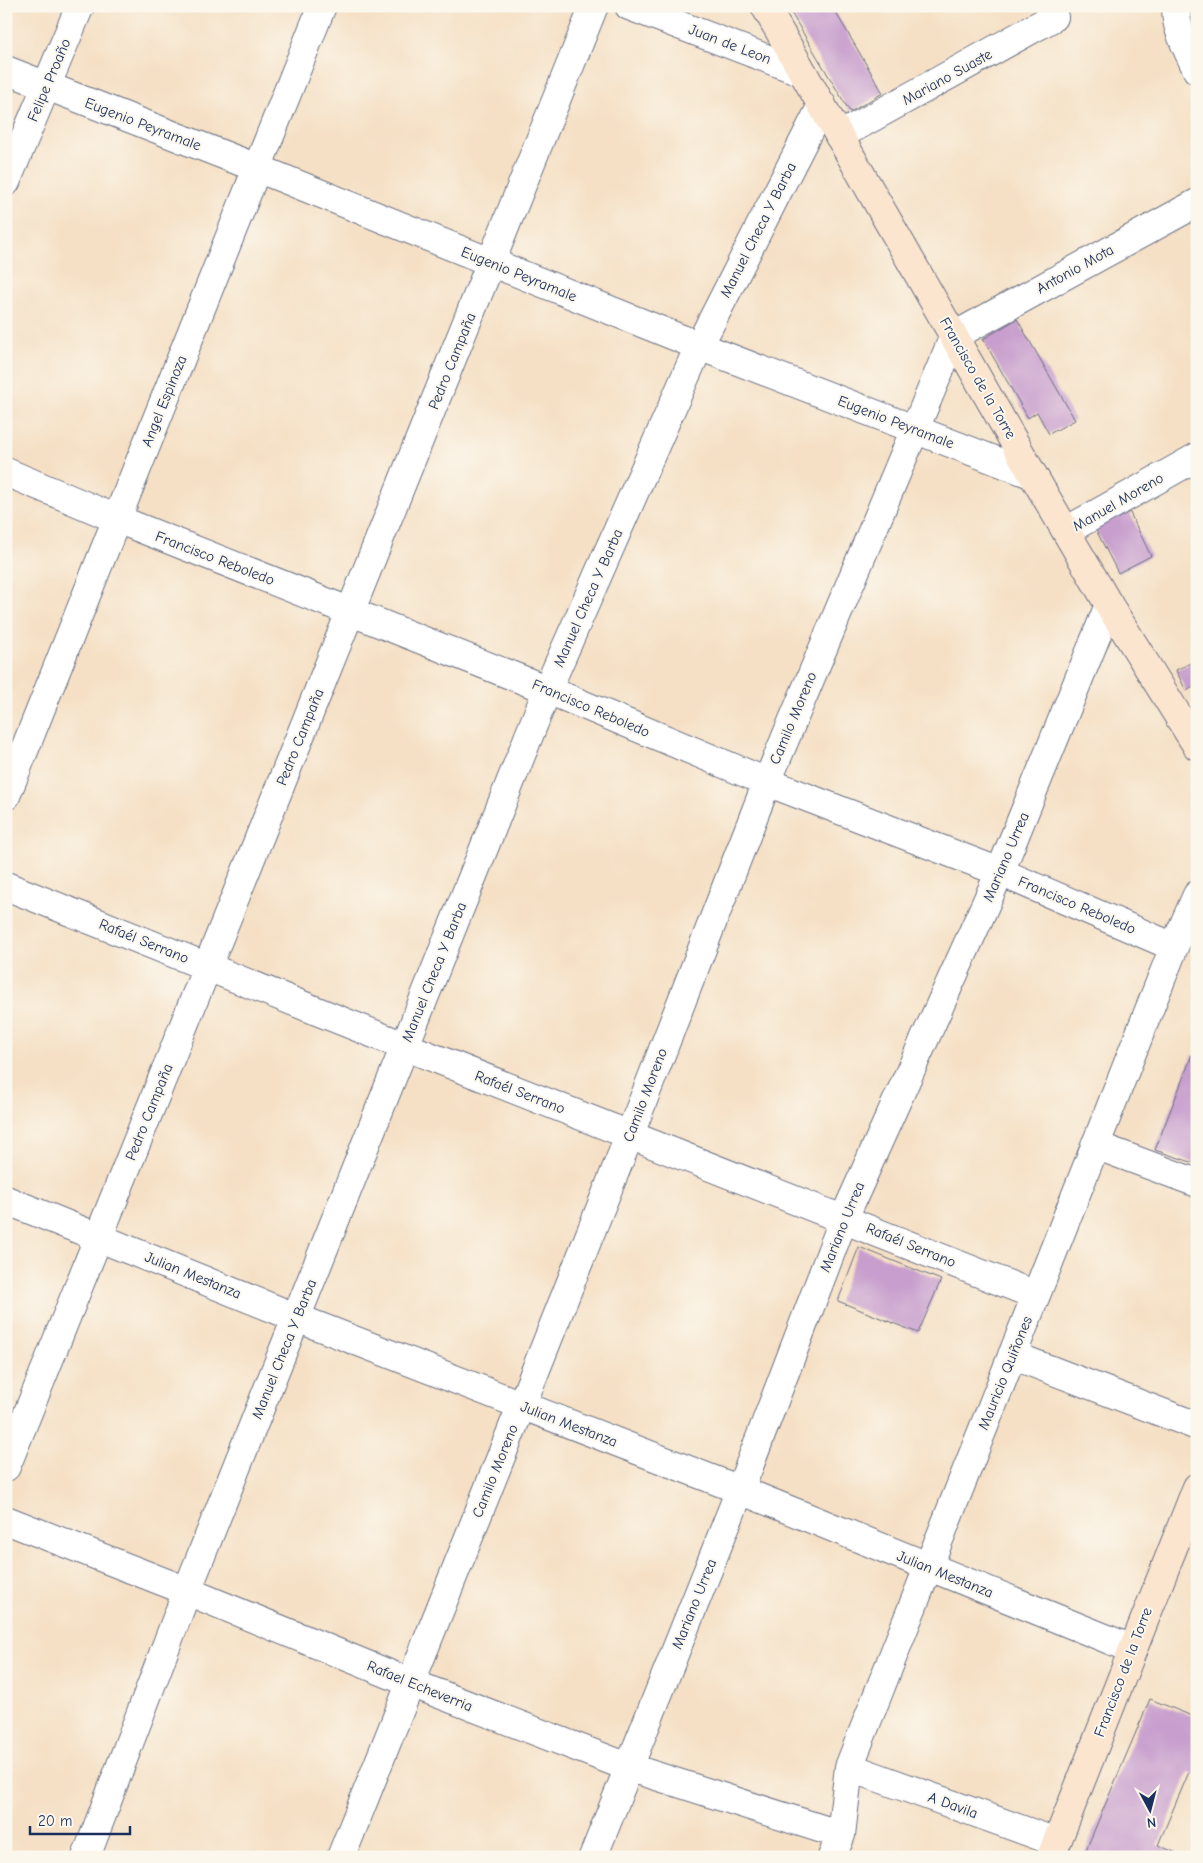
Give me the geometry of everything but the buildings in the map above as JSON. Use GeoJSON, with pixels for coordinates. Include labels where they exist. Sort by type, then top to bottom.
{"type":"FeatureCollection","features":[{"type":"Feature","properties":{"kind":"street","name":"Felipe Proaño"},"geometry":{"type":"LineString","coordinates":[[6,182],[80,6]]}},
{"type":"Feature","properties":{"kind":"street","name":"Angel Espinoza"},"geometry":{"type":"LineString","coordinates":[[6,796],[322,6]]}},
{"type":"Feature","properties":{"kind":"street","name":"Pedro Campaña"},"geometry":{"type":"LineString","coordinates":[[6,1467],[594,6]]}},
{"type":"Feature","properties":{"kind":"street","name":"Juan de Leon"},"geometry":{"type":"LineString","coordinates":[[629,6],[802,72]]}},
{"type":"Feature","properties":{"kind":"street","name":"Francisco de la Torre"},"geometry":{"type":"LineString","coordinates":[[765,6],[1109,605],[1190,718],[1197,746]]}},
{"type":"Feature","properties":{"kind":"street"},"geometry":{"type":"LineString","coordinates":[[1178,6],[1176,19],[1197,70]]}},
{"type":"Feature","properties":{"kind":"street","name":"Mariano Suaste"},"geometry":{"type":"LineString","coordinates":[[839,136],[1054,17]]}},
{"type":"Feature","properties":{"kind":"street","name":"Eugenio Peyramale"},"geometry":{"type":"LineString","coordinates":[[6,70],[257,168],[699,346],[1033,475]]}},
{"type":"Feature","properties":{"kind":"street","name":"Manuel Checa Y Barba"},"geometry":{"type":"LineString","coordinates":[[86,1857],[187,1591],[548,690],[699,346],[822,105]]}},
{"type":"Feature","properties":{"kind":"street","name":"Antonio Mota"},"geometry":{"type":"LineString","coordinates":[[954,336],[1197,203]]}},
{"type":"Feature","properties":{"kind":"street","name":"Camilo Moreno"},"geometry":{"type":"LineString","coordinates":[[341,1857],[630,1134],[767,782],[954,336]]}},
{"type":"Feature","properties":{"kind":"street","name":"Manuel Moreno"},"geometry":{"type":"LineString","coordinates":[[1066,531],[1197,457]]}},
{"type":"Feature","properties":{"kind":"street","name":"Francisco Reboledo"},"geometry":{"type":"LineString","coordinates":[[6,472],[117,519],[548,690],[767,782],[1000,872],[1174,947]]}},
{"type":"Feature","properties":{"kind":"street","name":"Mariano Urrea"},"geometry":{"type":"LineString","coordinates":[[593,1857],[740,1490],[844,1218],[1000,872],[1109,605]]}},
{"type":"Feature","properties":{"kind":"street","name":"Rafaél Serrano"},"geometry":{"type":"LineString","coordinates":[[6,886],[404,1046],[844,1218],[1035,1295]]}},
{"type":"Feature","properties":{"kind":"street","name":"Mauricio Quiñones"},"geometry":{"type":"LineString","coordinates":[[836,1846],[849,1767],[1035,1295],[1174,947],[1197,895]]}},
{"type":"Feature","properties":{"kind":"street"},"geometry":{"type":"LineString","coordinates":[[1095,1145],[1197,1183]]}},
{"type":"Feature","properties":{"kind":"street","name":"Julian Mestanza"},"geometry":{"type":"LineString","coordinates":[[6,1200],[297,1318],[740,1490],[1132,1649]]}},
{"type":"Feature","properties":{"kind":"street"},"geometry":{"type":"LineString","coordinates":[[1012,1355],[1197,1426]]}},
{"type":"Feature","properties":{"kind":"street","name":"Francisco de la Torre"},"geometry":{"type":"LineString","coordinates":[[1053,1850],[1197,1487]]}},
{"type":"Feature","properties":{"kind":"street","name":"Rafael Echeverria"},"geometry":{"type":"LineString","coordinates":[[6,1520],[187,1591],[410,1683],[836,1846]]}},
{"type":"Feature","properties":{"kind":"street","name":"A Davila"},"geometry":{"type":"LineString","coordinates":[[849,1767],[1053,1850]]}}]}
